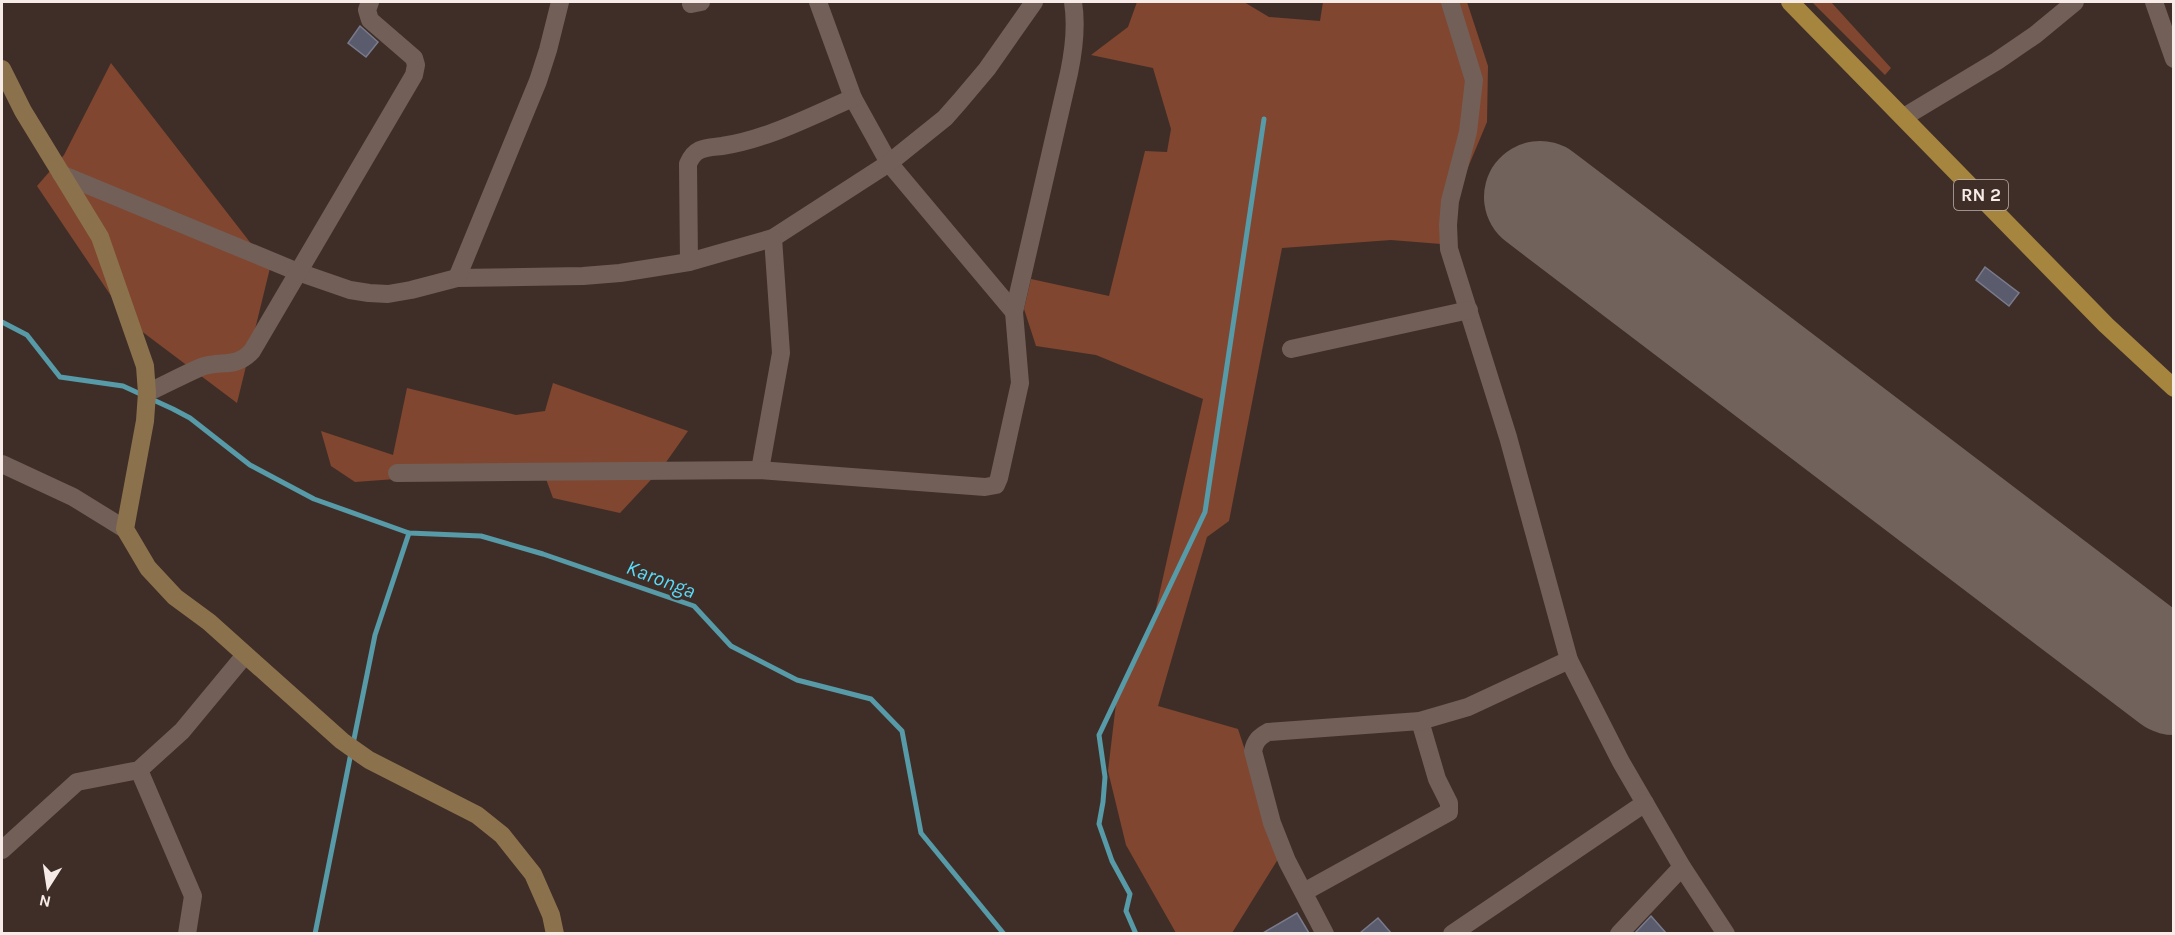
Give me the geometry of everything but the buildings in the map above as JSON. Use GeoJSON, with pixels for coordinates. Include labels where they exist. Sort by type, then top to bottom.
{"type":"FeatureCollection","features":[{"type":"Feature","properties":{"kind":"main road","name":"RN 2"},"geometry":{"type":"LineString","coordinates":[[1790,2],[2106,325],[2174,388]]}},
{"type":"Feature","properties":{"kind":"street"},"geometry":{"type":"LineString","coordinates":[[147,393],[200,367],[244,359],[252,351],[414,75],[416,65],[414,58],[370,20],[367,10],[370,2]]}},
{"type":"Feature","properties":{"kind":"street"},"geometry":{"type":"LineString","coordinates":[[457,278],[538,81],[560,2]]}},
{"type":"Feature","properties":{"kind":"street"},"geometry":{"type":"LineString","coordinates":[[818,2],[853,98],[889,163],[1014,312]]}},
{"type":"Feature","properties":{"kind":"street"},"geometry":{"type":"LineString","coordinates":[[61,174],[298,272],[350,290],[369,293],[388,294],[457,278],[583,276],[620,273],[689,262],[773,238],[889,163],[945,118],[987,69],[1034,2]]}},
{"type":"Feature","properties":{"kind":"street"},"geometry":{"type":"LineString","coordinates":[[397,473],[760,470],[985,487],[996,484],[1005,456],[1020,382],[1014,312],[1075,43],[1075,15],[1072,2]]}},
{"type":"Feature","properties":{"kind":"street"},"geometry":{"type":"LineString","coordinates":[[1450,2],[1474,80],[1468,132],[1450,201],[1449,249],[1508,437],[1569,660],[1621,762],[1682,867],[1726,933]]}},
{"type":"Feature","properties":{"kind":"street"},"geometry":{"type":"LineString","coordinates":[[1904,117],[1998,61],[2035,35],[2075,2]]}},
{"type":"Feature","properties":{"kind":"street"},"geometry":{"type":"LineString","coordinates":[[2154,2],[2174,59]]}},
{"type":"Feature","properties":{"kind":"street"},"geometry":{"type":"LineString","coordinates":[[2,69],[23,111],[100,237],[145,366],[147,393],[144,421],[125,529]]}},
{"type":"Feature","properties":{"kind":"street"},"geometry":{"type":"LineString","coordinates":[[689,262],[688,164],[692,155],[705,148],[744,143],[765,136],[853,98]]}},
{"type":"Feature","properties":{"kind":"street"},"geometry":{"type":"LineString","coordinates":[[760,470],[781,353],[773,238]]}},
{"type":"Feature","properties":{"kind":"street"},"geometry":{"type":"LineString","coordinates":[[1291,349],[1469,310]]}},
{"type":"Feature","properties":{"kind":"street"},"geometry":{"type":"LineString","coordinates":[[2,464],[73,497],[125,529],[148,568],[168,590],[342,741],[369,760],[477,815],[502,835],[533,874],[551,915],[555,933]]}},
{"type":"Feature","properties":{"kind":"street"},"geometry":{"type":"LineString","coordinates":[[2,850],[77,782],[139,770],[182,731],[245,655]]}},
{"type":"Feature","properties":{"kind":"street"},"geometry":{"type":"LineString","coordinates":[[1325,933],[1287,861],[1272,823],[1253,751],[1255,742],[1268,732],[1420,722],[1468,707],[1569,660]]}},
{"type":"Feature","properties":{"kind":"street"},"geometry":{"type":"LineString","coordinates":[[1304,892],[1449,812],[1449,803],[1437,778],[1420,722]]}},
{"type":"Feature","properties":{"kind":"street"},"geometry":{"type":"LineString","coordinates":[[139,770],[193,896],[187,933]]}},
{"type":"Feature","properties":{"kind":"street"},"geometry":{"type":"LineString","coordinates":[[1452,933],[1645,803]]}},
{"type":"Feature","properties":{"kind":"street"},"geometry":{"type":"LineString","coordinates":[[1619,933],[1682,867]]}},
{"type":"Feature","properties":{"kind":"shaded area"},"geometry":{"type":"Polygon","coordinates":[[[1137,2],[1244,2],[1269,17],[1320,21],[1323,2],[1467,2],[1488,66],[1487,122],[1461,184],[1441,244],[1391,240],[1282,248],[1229,521],[1207,537],[1158,706],[1238,729],[1280,856],[1232,933],[1176,933],[1126,845],[1108,771],[1117,695],[1151,631],[1203,399],[1096,355],[1036,346],[1024,309],[1031,279],[1109,296],[1145,151],[1167,152],[1171,129],[1153,68],[1091,55],[1128,27],[1137,2]]]}},
{"type":"Feature","properties":{"kind":"shaded area"},"geometry":{"type":"Polygon","coordinates":[[[1812,2],[1831,2],[1891,68],[1885,75],[1812,2]]]}},
{"type":"Feature","properties":{"kind":"shaded area"},"geometry":{"type":"Polygon","coordinates":[[[111,63],[270,268],[237,403],[128,321],[37,186],[64,155],[111,63]]]}},
{"type":"Feature","properties":{"kind":"shaded area"},"geometry":{"type":"Polygon","coordinates":[[[553,383],[688,431],[662,468],[620,513],[553,498],[542,468],[355,482],[331,466],[321,431],[393,455],[407,388],[516,415],[545,411],[553,383]]]}},
{"type":"Feature","properties":{"kind":"waterway"},"geometry":{"type":"LineString","coordinates":[[1136,934],[1126,911],[1130,894],[1112,861],[1099,824],[1105,777],[1099,735],[1205,512],[1264,119]]}},
{"type":"Feature","properties":{"kind":"waterway","name":"Karonga"},"geometry":{"type":"LineString","coordinates":[[2,322],[27,335],[60,377],[123,386],[173,409],[190,418],[250,465],[314,499],[409,533],[481,536],[543,554],[694,606],[731,646],[797,680],[871,699],[902,731],[921,833],[1004,934]]}},
{"type":"Feature","properties":{"kind":"waterway"},"geometry":{"type":"LineString","coordinates":[[353,744],[375,635],[409,533]]}},
{"type":"Feature","properties":{"kind":"waterway"},"geometry":{"type":"LineString","coordinates":[[315,934],[351,753]]}},
{"type":"Feature","properties":{"kind":"runway"},"geometry":{"type":"LineString","coordinates":[[1540,197],[2174,679]]}}]}
